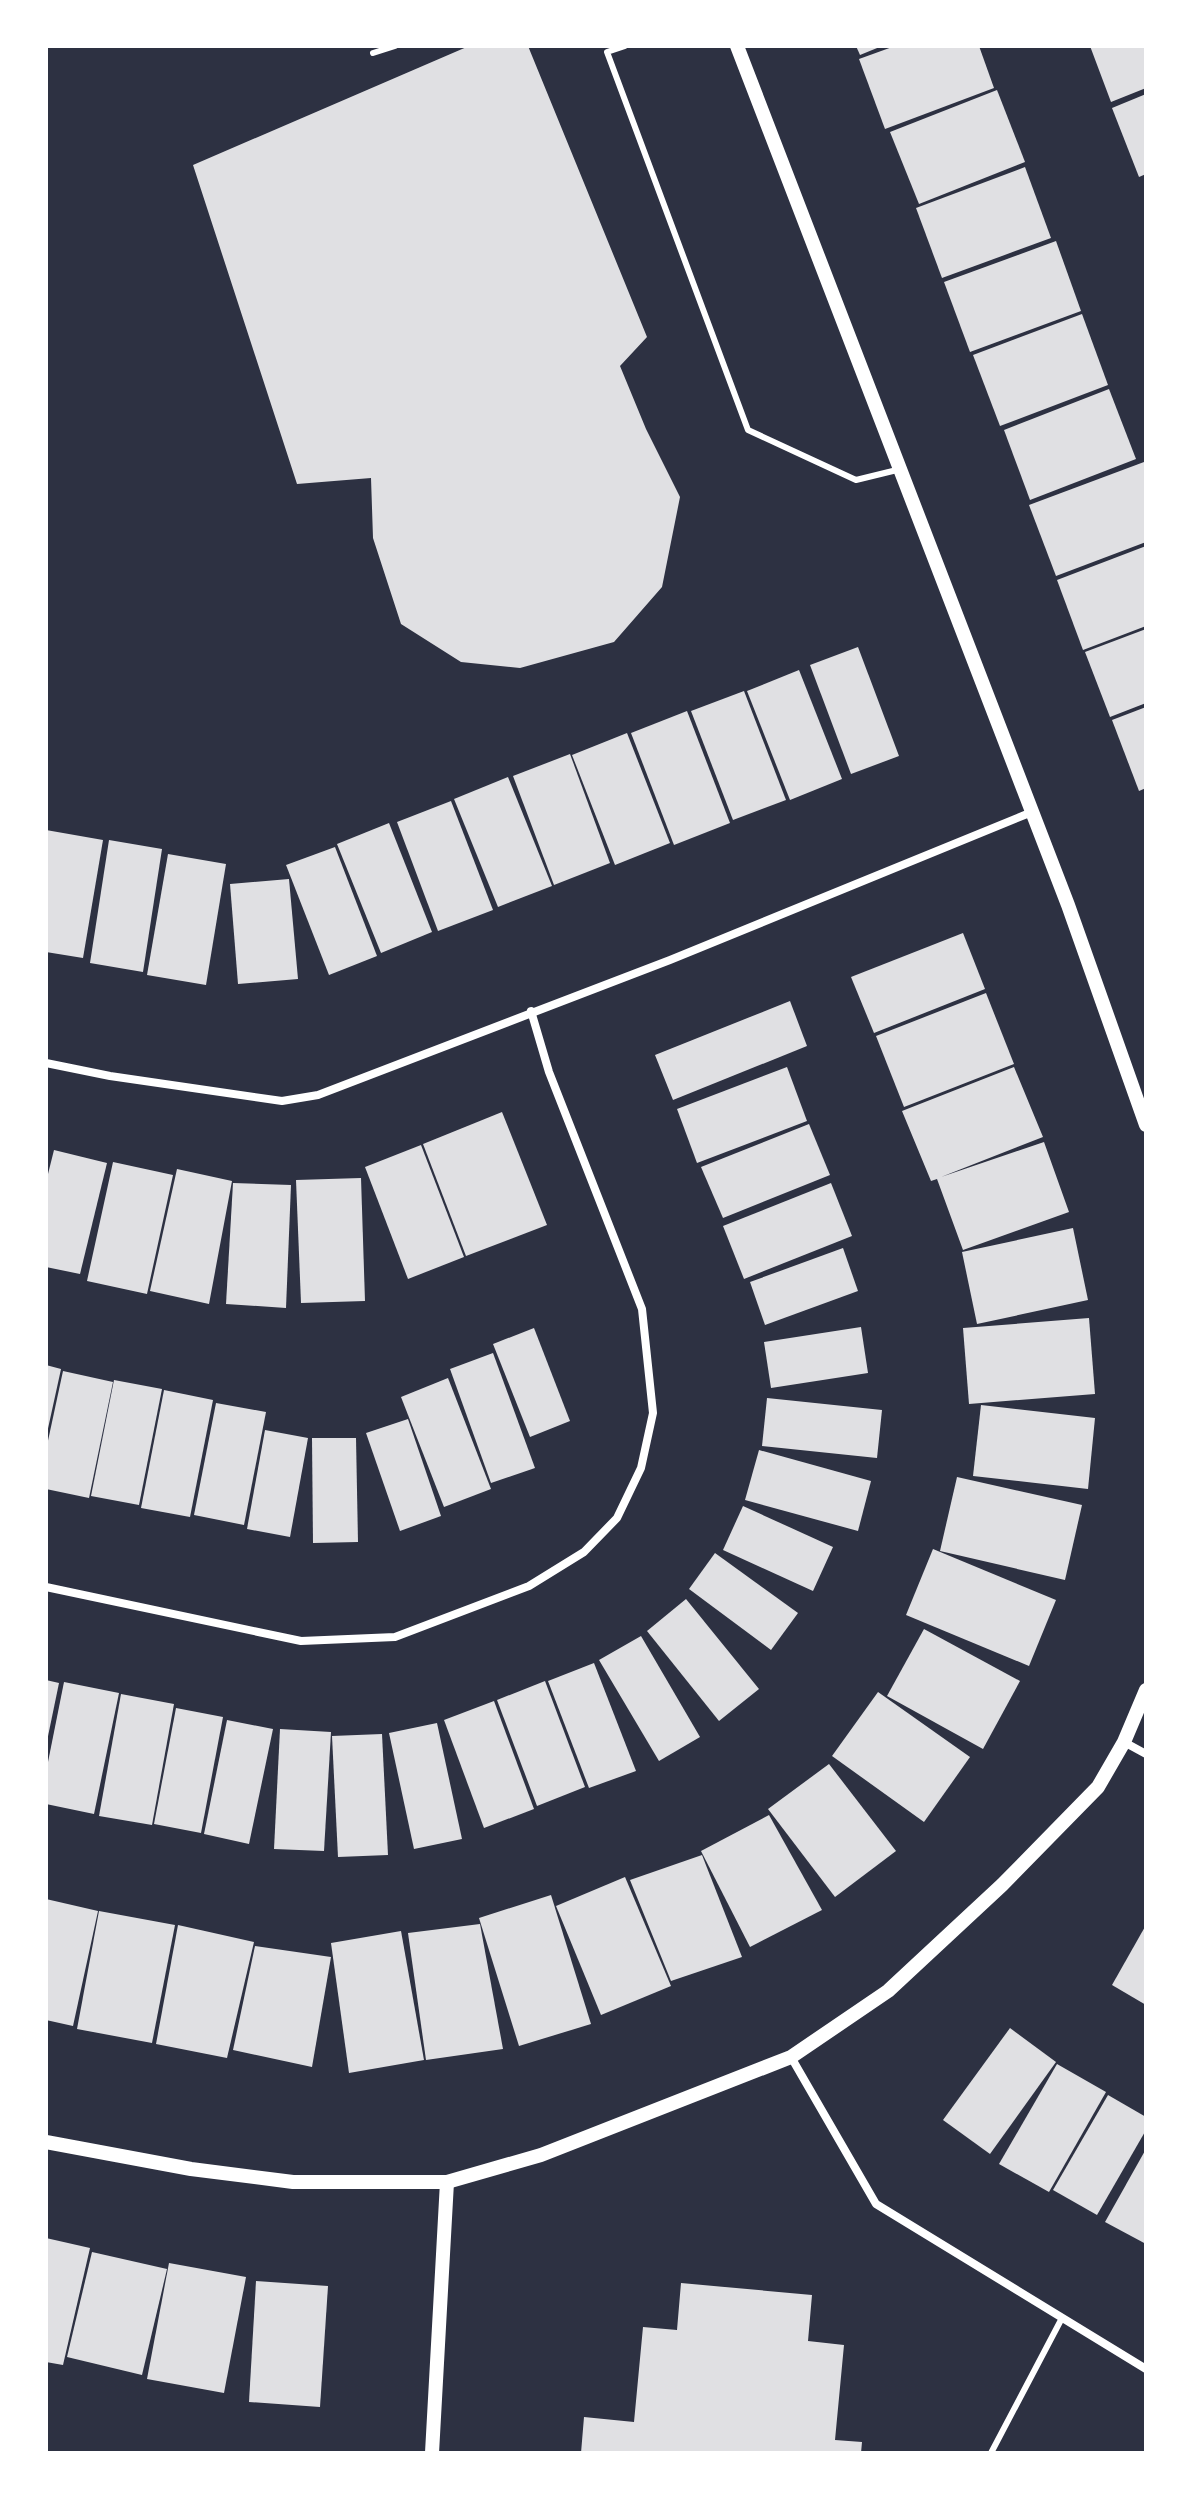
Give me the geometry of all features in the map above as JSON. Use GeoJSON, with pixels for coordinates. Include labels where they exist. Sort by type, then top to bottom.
{"type":"FeatureCollection","features":[{"type":"Feature","properties":{"kind":"street"},"geometry":{"type":"LineString","coordinates":[[737,46],[1032,812],[1146,1125]]}},
{"type":"Feature","properties":{"kind":"street"},"geometry":{"type":"LineString","coordinates":[[46,1063],[110,1076],[282,1101],[318,1095],[670,960],[1032,812]]}},
{"type":"Feature","properties":{"kind":"street"},"geometry":{"type":"LineString","coordinates":[[46,1587],[301,1641],[395,1637],[529,1586],[584,1552],[617,1518],[641,1468],[653,1413],[642,1309],[549,1072],[531,1011]]}},
{"type":"Feature","properties":{"kind":"street"},"geometry":{"type":"LineString","coordinates":[[46,2142],[191,2169],[293,2182],[447,2182],[541,2155],[791,2057],[888,1991],[1002,1885],[1098,1787],[1124,1742],[1146,1690]]}},
{"type":"Feature","properties":{"kind":"street"},"geometry":{"type":"LineString","coordinates":[[1124,1742],[1146,1754]]}},
{"type":"Feature","properties":{"kind":"street"},"geometry":{"type":"LineString","coordinates":[[791,2057],[876,2204],[1146,2369]]}},
{"type":"Feature","properties":{"kind":"street"},"geometry":{"type":"LineString","coordinates":[[432,2453],[447,2182]]}},
{"type":"Feature","properties":{"kind":"lane"},"geometry":{"type":"LineString","coordinates":[[373,53],[395,46]]}},
{"type":"Feature","properties":{"kind":"lane"},"geometry":{"type":"LineString","coordinates":[[625,46],[605,49],[748,430],[856,480],[901,469]]}},
{"type":"Feature","properties":{"kind":"lane"},"geometry":{"type":"LineString","coordinates":[[991,2453],[1062,2318]]}},
{"type":"Feature","properties":{"kind":"building"},"geometry":{"type":"Polygon","coordinates":[[[469,46],[528,46],[647,337],[620,366],[646,429],[680,497],[662,587],[614,642],[520,668],[461,662],[401,624],[373,538],[371,478],[297,484],[193,165],[469,46]]]}},
{"type":"Feature","properties":{"kind":"building"},"geometry":{"type":"Polygon","coordinates":[[[856,46],[882,46],[860,55],[856,46]]]}},
{"type":"Feature","properties":{"kind":"building"},"geometry":{"type":"Polygon","coordinates":[[[895,46],[979,46],[994,88],[885,129],[859,59],[895,46]]]}},
{"type":"Feature","properties":{"kind":"building"},"geometry":{"type":"Polygon","coordinates":[[[1090,46],[1146,46],[1146,88],[1111,102],[1090,46]]]}},
{"type":"Feature","properties":{"kind":"building"},"geometry":{"type":"Polygon","coordinates":[[[997,90],[1025,162],[919,204],[890,132],[997,90]]]}},
{"type":"Feature","properties":{"kind":"building"},"geometry":{"type":"Polygon","coordinates":[[[1146,94],[1146,174],[1139,177],[1112,108],[1146,94]]]}},
{"type":"Feature","properties":{"kind":"building"},"geometry":{"type":"Polygon","coordinates":[[[1025,167],[1051,238],[942,278],[916,208],[1025,167]]]}},
{"type":"Feature","properties":{"kind":"building"},"geometry":{"type":"Polygon","coordinates":[[[1056,241],[1081,311],[970,352],[944,282],[1056,241]]]}},
{"type":"Feature","properties":{"kind":"building"},"geometry":{"type":"Polygon","coordinates":[[[1082,314],[1108,385],[1000,426],[973,355],[1082,314]]]}},
{"type":"Feature","properties":{"kind":"building"},"geometry":{"type":"Polygon","coordinates":[[[1109,389],[1136,459],[1030,500],[1004,430],[1109,389]]]}},
{"type":"Feature","properties":{"kind":"building"},"geometry":{"type":"Polygon","coordinates":[[[1144,462],[1146,542],[1056,576],[1029,505],[1144,462]]]}},
{"type":"Feature","properties":{"kind":"building"},"geometry":{"type":"Polygon","coordinates":[[[1146,546],[1146,626],[1083,650],[1057,580],[1146,546]]]}},
{"type":"Feature","properties":{"kind":"building"},"geometry":{"type":"Polygon","coordinates":[[[1146,629],[1146,703],[1110,717],[1085,652],[1146,629]]]}},
{"type":"Feature","properties":{"kind":"building"},"geometry":{"type":"Polygon","coordinates":[[[858,647],[899,756],[851,774],[810,665],[858,647]]]}},
{"type":"Feature","properties":{"kind":"building"},"geometry":{"type":"Polygon","coordinates":[[[799,670],[842,779],[790,800],[747,691],[799,670]]]}},
{"type":"Feature","properties":{"kind":"building"},"geometry":{"type":"Polygon","coordinates":[[[744,691],[786,800],[733,820],[691,711],[744,691]]]}},
{"type":"Feature","properties":{"kind":"building"},"geometry":{"type":"Polygon","coordinates":[[[1146,707],[1146,788],[1139,791],[1112,720],[1146,707]]]}},
{"type":"Feature","properties":{"kind":"building"},"geometry":{"type":"Polygon","coordinates":[[[687,711],[730,823],[674,845],[631,733],[687,711]]]}},
{"type":"Feature","properties":{"kind":"building"},"geometry":{"type":"Polygon","coordinates":[[[627,733],[670,843],[615,865],[572,755],[627,733]]]}},
{"type":"Feature","properties":{"kind":"building"},"geometry":{"type":"Polygon","coordinates":[[[570,754],[610,863],[554,885],[513,776],[570,754]]]}},
{"type":"Feature","properties":{"kind":"building"},"geometry":{"type":"Polygon","coordinates":[[[508,777],[552,886],[498,907],[454,799],[508,777]]]}},
{"type":"Feature","properties":{"kind":"building"},"geometry":{"type":"Polygon","coordinates":[[[451,801],[493,910],[438,931],[397,822],[451,801]]]}},
{"type":"Feature","properties":{"kind":"building"},"geometry":{"type":"Polygon","coordinates":[[[389,823],[432,932],[381,953],[337,844],[389,823]]]}},
{"type":"Feature","properties":{"kind":"building"},"geometry":{"type":"Polygon","coordinates":[[[46,830],[103,840],[83,958],[46,952],[46,830]]]}},
{"type":"Feature","properties":{"kind":"building"},"geometry":{"type":"Polygon","coordinates":[[[109,840],[162,849],[143,972],[90,963],[109,840]]]}},
{"type":"Feature","properties":{"kind":"building"},"geometry":{"type":"Polygon","coordinates":[[[335,847],[377,956],[329,975],[286,865],[335,847]]]}},
{"type":"Feature","properties":{"kind":"building"},"geometry":{"type":"Polygon","coordinates":[[[168,854],[226,864],[206,985],[147,975],[168,854]]]}},
{"type":"Feature","properties":{"kind":"building"},"geometry":{"type":"Polygon","coordinates":[[[289,879],[298,979],[238,984],[230,884],[289,879]]]}},
{"type":"Feature","properties":{"kind":"building"},"geometry":{"type":"Polygon","coordinates":[[[963,933],[985,989],[874,1033],[851,977],[963,933]]]}},
{"type":"Feature","properties":{"kind":"building"},"geometry":{"type":"Polygon","coordinates":[[[986,993],[1014,1064],[904,1107],[876,1036],[986,993]]]}},
{"type":"Feature","properties":{"kind":"building"},"geometry":{"type":"Polygon","coordinates":[[[790,1001],[807,1046],[673,1100],[655,1055],[790,1001]]]}},
{"type":"Feature","properties":{"kind":"building"},"geometry":{"type":"Polygon","coordinates":[[[787,1067],[807,1121],[697,1163],[677,1109],[787,1067]]]}},
{"type":"Feature","properties":{"kind":"building"},"geometry":{"type":"Polygon","coordinates":[[[1014,1067],[1043,1137],[941,1177],[1044,1142],[1069,1212],[963,1250],[937,1179],[931,1181],[902,1111],[1014,1067]]]}},
{"type":"Feature","properties":{"kind":"building"},"geometry":{"type":"Polygon","coordinates":[[[502,1112],[547,1225],[466,1256],[423,1144],[502,1112]]]}},
{"type":"Feature","properties":{"kind":"building"},"geometry":{"type":"Polygon","coordinates":[[[809,1124],[830,1175],[723,1218],[701,1167],[809,1124]]]}},
{"type":"Feature","properties":{"kind":"building"},"geometry":{"type":"Polygon","coordinates":[[[421,1145],[464,1257],[408,1279],[365,1167],[421,1145]]]}},
{"type":"Feature","properties":{"kind":"building"},"geometry":{"type":"Polygon","coordinates":[[[54,1150],[107,1163],[80,1274],[46,1267],[46,1182],[54,1150]]]}},
{"type":"Feature","properties":{"kind":"building"},"geometry":{"type":"Polygon","coordinates":[[[113,1162],[173,1175],[147,1294],[87,1281],[113,1162]]]}},
{"type":"Feature","properties":{"kind":"building"},"geometry":{"type":"Polygon","coordinates":[[[177,1169],[232,1181],[209,1304],[150,1291],[177,1169]]]}},
{"type":"Feature","properties":{"kind":"building"},"geometry":{"type":"Polygon","coordinates":[[[361,1178],[365,1301],[301,1303],[296,1180],[361,1178]]]}},
{"type":"Feature","properties":{"kind":"building"},"geometry":{"type":"Polygon","coordinates":[[[233,1183],[291,1185],[286,1308],[226,1304],[233,1183]]]}},
{"type":"Feature","properties":{"kind":"building"},"geometry":{"type":"Polygon","coordinates":[[[831,1183],[852,1236],[744,1279],[723,1226],[831,1183]]]}},
{"type":"Feature","properties":{"kind":"building"},"geometry":{"type":"Polygon","coordinates":[[[1073,1228],[1088,1300],[977,1324],[962,1252],[1073,1228]]]}},
{"type":"Feature","properties":{"kind":"building"},"geometry":{"type":"Polygon","coordinates":[[[843,1248],[858,1291],[765,1325],[750,1282],[843,1248]]]}},
{"type":"Feature","properties":{"kind":"building"},"geometry":{"type":"Polygon","coordinates":[[[1089,1318],[1095,1394],[969,1404],[963,1328],[1089,1318]]]}},
{"type":"Feature","properties":{"kind":"building"},"geometry":{"type":"Polygon","coordinates":[[[861,1327],[868,1373],[771,1388],[764,1342],[861,1327]]]}},
{"type":"Feature","properties":{"kind":"building"},"geometry":{"type":"Polygon","coordinates":[[[534,1328],[570,1421],[530,1437],[493,1344],[534,1328]]]}},
{"type":"Feature","properties":{"kind":"building"},"geometry":{"type":"Polygon","coordinates":[[[493,1353],[535,1468],[491,1483],[450,1369],[493,1353]]]}},
{"type":"Feature","properties":{"kind":"building"},"geometry":{"type":"Polygon","coordinates":[[[46,1365],[61,1369],[47,1433],[46,1433],[46,1365]]]}},
{"type":"Feature","properties":{"kind":"building"},"geometry":{"type":"Polygon","coordinates":[[[63,1371],[113,1382],[89,1498],[46,1489],[46,1450],[63,1371]]]}},
{"type":"Feature","properties":{"kind":"building"},"geometry":{"type":"Polygon","coordinates":[[[448,1378],[491,1489],[444,1507],[401,1397],[448,1378]]]}},
{"type":"Feature","properties":{"kind":"building"},"geometry":{"type":"Polygon","coordinates":[[[114,1380],[162,1389],[139,1505],[91,1496],[114,1380]]]}},
{"type":"Feature","properties":{"kind":"building"},"geometry":{"type":"Polygon","coordinates":[[[164,1390],[213,1400],[190,1517],[141,1508],[164,1390]]]}},
{"type":"Feature","properties":{"kind":"building"},"geometry":{"type":"Polygon","coordinates":[[[767,1398],[882,1410],[877,1458],[762,1446],[767,1398]]]}},
{"type":"Feature","properties":{"kind":"building"},"geometry":{"type":"Polygon","coordinates":[[[216,1403],[266,1412],[244,1525],[194,1515],[216,1403]]]}},
{"type":"Feature","properties":{"kind":"building"},"geometry":{"type":"Polygon","coordinates":[[[981,1405],[1095,1418],[1088,1489],[973,1476],[981,1405]]]}},
{"type":"Feature","properties":{"kind":"building"},"geometry":{"type":"Polygon","coordinates":[[[408,1419],[441,1516],[400,1531],[366,1433],[408,1419]]]}},
{"type":"Feature","properties":{"kind":"building"},"geometry":{"type":"Polygon","coordinates":[[[265,1430],[308,1438],[290,1537],[247,1529],[265,1430]]]}},
{"type":"Feature","properties":{"kind":"building"},"geometry":{"type":"Polygon","coordinates":[[[312,1438],[356,1438],[358,1542],[313,1543],[312,1438]]]}},
{"type":"Feature","properties":{"kind":"building"},"geometry":{"type":"Polygon","coordinates":[[[759,1450],[871,1481],[858,1531],[745,1500],[759,1450]]]}},
{"type":"Feature","properties":{"kind":"building"},"geometry":{"type":"Polygon","coordinates":[[[957,1477],[1082,1505],[1065,1580],[940,1551],[957,1477]]]}},
{"type":"Feature","properties":{"kind":"building"},"geometry":{"type":"Polygon","coordinates":[[[743,1506],[833,1547],[813,1591],[723,1550],[743,1506]]]}},
{"type":"Feature","properties":{"kind":"building"},"geometry":{"type":"Polygon","coordinates":[[[933,1549],[1056,1600],[1029,1666],[906,1615],[933,1549]]]}},
{"type":"Feature","properties":{"kind":"building"},"geometry":{"type":"Polygon","coordinates":[[[715,1553],[798,1613],[771,1650],[689,1589],[715,1553]]]}},
{"type":"Feature","properties":{"kind":"building"},"geometry":{"type":"Polygon","coordinates":[[[686,1599],[759,1689],[719,1721],[647,1631],[686,1599]]]}},
{"type":"Feature","properties":{"kind":"building"},"geometry":{"type":"Polygon","coordinates":[[[924,1629],[1020,1681],[983,1749],[887,1696],[924,1629]]]}},
{"type":"Feature","properties":{"kind":"building"},"geometry":{"type":"Polygon","coordinates":[[[641,1636],[700,1737],[659,1761],[599,1660],[641,1636]]]}},
{"type":"Feature","properties":{"kind":"building"},"geometry":{"type":"Polygon","coordinates":[[[594,1663],[636,1771],[589,1788],[548,1681],[594,1663]]]}},
{"type":"Feature","properties":{"kind":"building"},"geometry":{"type":"Polygon","coordinates":[[[46,1680],[59,1683],[47,1741],[46,1741],[46,1680]]]}},
{"type":"Feature","properties":{"kind":"building"},"geometry":{"type":"Polygon","coordinates":[[[545,1681],[585,1787],[537,1806],[497,1700],[545,1681]]]}},
{"type":"Feature","properties":{"kind":"building"},"geometry":{"type":"Polygon","coordinates":[[[64,1682],[119,1693],[94,1814],[46,1804],[46,1772],[64,1682]]]}},
{"type":"Feature","properties":{"kind":"building"},"geometry":{"type":"Polygon","coordinates":[[[878,1692],[970,1757],[924,1822],[832,1756],[878,1692]]]}},
{"type":"Feature","properties":{"kind":"building"},"geometry":{"type":"Polygon","coordinates":[[[121,1694],[174,1704],[152,1825],[99,1816],[121,1694]]]}},
{"type":"Feature","properties":{"kind":"building"},"geometry":{"type":"Polygon","coordinates":[[[494,1701],[534,1809],[484,1828],[444,1720],[494,1701]]]}},
{"type":"Feature","properties":{"kind":"building"},"geometry":{"type":"Polygon","coordinates":[[[176,1708],[223,1717],[201,1833],[154,1824],[176,1708]]]}},
{"type":"Feature","properties":{"kind":"building"},"geometry":{"type":"Polygon","coordinates":[[[227,1720],[273,1729],[249,1844],[204,1834],[227,1720]]]}},
{"type":"Feature","properties":{"kind":"building"},"geometry":{"type":"Polygon","coordinates":[[[437,1723],[462,1839],[414,1849],[389,1733],[437,1723]]]}},
{"type":"Feature","properties":{"kind":"building"},"geometry":{"type":"Polygon","coordinates":[[[280,1729],[331,1732],[324,1851],[274,1849],[280,1729]]]}},
{"type":"Feature","properties":{"kind":"building"},"geometry":{"type":"Polygon","coordinates":[[[382,1734],[388,1855],[338,1857],[332,1736],[382,1734]]]}},
{"type":"Feature","properties":{"kind":"building"},"geometry":{"type":"Polygon","coordinates":[[[829,1764],[896,1851],[835,1897],[768,1809],[829,1764]]]}},
{"type":"Feature","properties":{"kind":"building"},"geometry":{"type":"Polygon","coordinates":[[[769,1815],[822,1910],[750,1947],[701,1851],[769,1815]]]}},
{"type":"Feature","properties":{"kind":"building"},"geometry":{"type":"Polygon","coordinates":[[[702,1855],[742,1957],[671,1981],[630,1880],[702,1855]]]}},
{"type":"Feature","properties":{"kind":"building"},"geometry":{"type":"Polygon","coordinates":[[[625,1877],[671,1986],[601,2015],[556,1906],[625,1877]]]}},
{"type":"Feature","properties":{"kind":"building"},"geometry":{"type":"Polygon","coordinates":[[[551,1895],[591,2024],[519,2046],[479,1918],[551,1895]]]}},
{"type":"Feature","properties":{"kind":"building"},"geometry":{"type":"Polygon","coordinates":[[[46,1899],[98,1911],[73,2026],[46,2020],[46,1899]]]}},
{"type":"Feature","properties":{"kind":"building"},"geometry":{"type":"Polygon","coordinates":[[[99,1911],[175,1925],[152,2043],[77,2029],[99,1911]]]}},
{"type":"Feature","properties":{"kind":"building"},"geometry":{"type":"Polygon","coordinates":[[[480,1924],[503,2049],[426,2060],[408,1933],[480,1924]]]}},
{"type":"Feature","properties":{"kind":"building"},"geometry":{"type":"Polygon","coordinates":[[[178,1925],[254,1942],[227,2058],[156,2044],[178,1925]]]}},
{"type":"Feature","properties":{"kind":"building"},"geometry":{"type":"Polygon","coordinates":[[[1146,1925],[1146,2005],[1112,1985],[1146,1925]]]}},
{"type":"Feature","properties":{"kind":"building"},"geometry":{"type":"Polygon","coordinates":[[[401,1931],[424,2060],[349,2073],[331,1943],[401,1931]]]}},
{"type":"Feature","properties":{"kind":"building"},"geometry":{"type":"Polygon","coordinates":[[[255,1946],[331,1957],[312,2067],[233,2050],[255,1946]]]}},
{"type":"Feature","properties":{"kind":"building"},"geometry":{"type":"Polygon","coordinates":[[[1010,2028],[1056,2062],[990,2154],[943,2120],[1010,2028]]]}},
{"type":"Feature","properties":{"kind":"building"},"geometry":{"type":"Polygon","coordinates":[[[1057,2064],[1106,2092],[1049,2192],[999,2164],[1057,2064]]]}},
{"type":"Feature","properties":{"kind":"building"},"geometry":{"type":"Polygon","coordinates":[[[1108,2095],[1146,2117],[1146,2130],[1097,2215],[1053,2190],[1108,2095]]]}},
{"type":"Feature","properties":{"kind":"building"},"geometry":{"type":"Polygon","coordinates":[[[1146,2149],[1146,2244],[1105,2222],[1146,2149]]]}},
{"type":"Feature","properties":{"kind":"building"},"geometry":{"type":"Polygon","coordinates":[[[46,2238],[90,2248],[63,2365],[46,2362],[46,2238]]]}},
{"type":"Feature","properties":{"kind":"building"},"geometry":{"type":"Polygon","coordinates":[[[92,2252],[167,2269],[142,2375],[67,2357],[92,2252]]]}},
{"type":"Feature","properties":{"kind":"building"},"geometry":{"type":"Polygon","coordinates":[[[169,2263],[246,2277],[224,2393],[147,2379],[169,2263]]]}},
{"type":"Feature","properties":{"kind":"building"},"geometry":{"type":"Polygon","coordinates":[[[256,2281],[328,2286],[320,2407],[249,2402],[256,2281]]]}},
{"type":"Feature","properties":{"kind":"building"},"geometry":{"type":"Polygon","coordinates":[[[681,2283],[812,2295],[808,2341],[844,2345],[835,2440],[862,2442],[861,2453],[581,2453],[584,2417],[634,2422],[643,2327],[677,2330],[681,2283]]]}}]}
